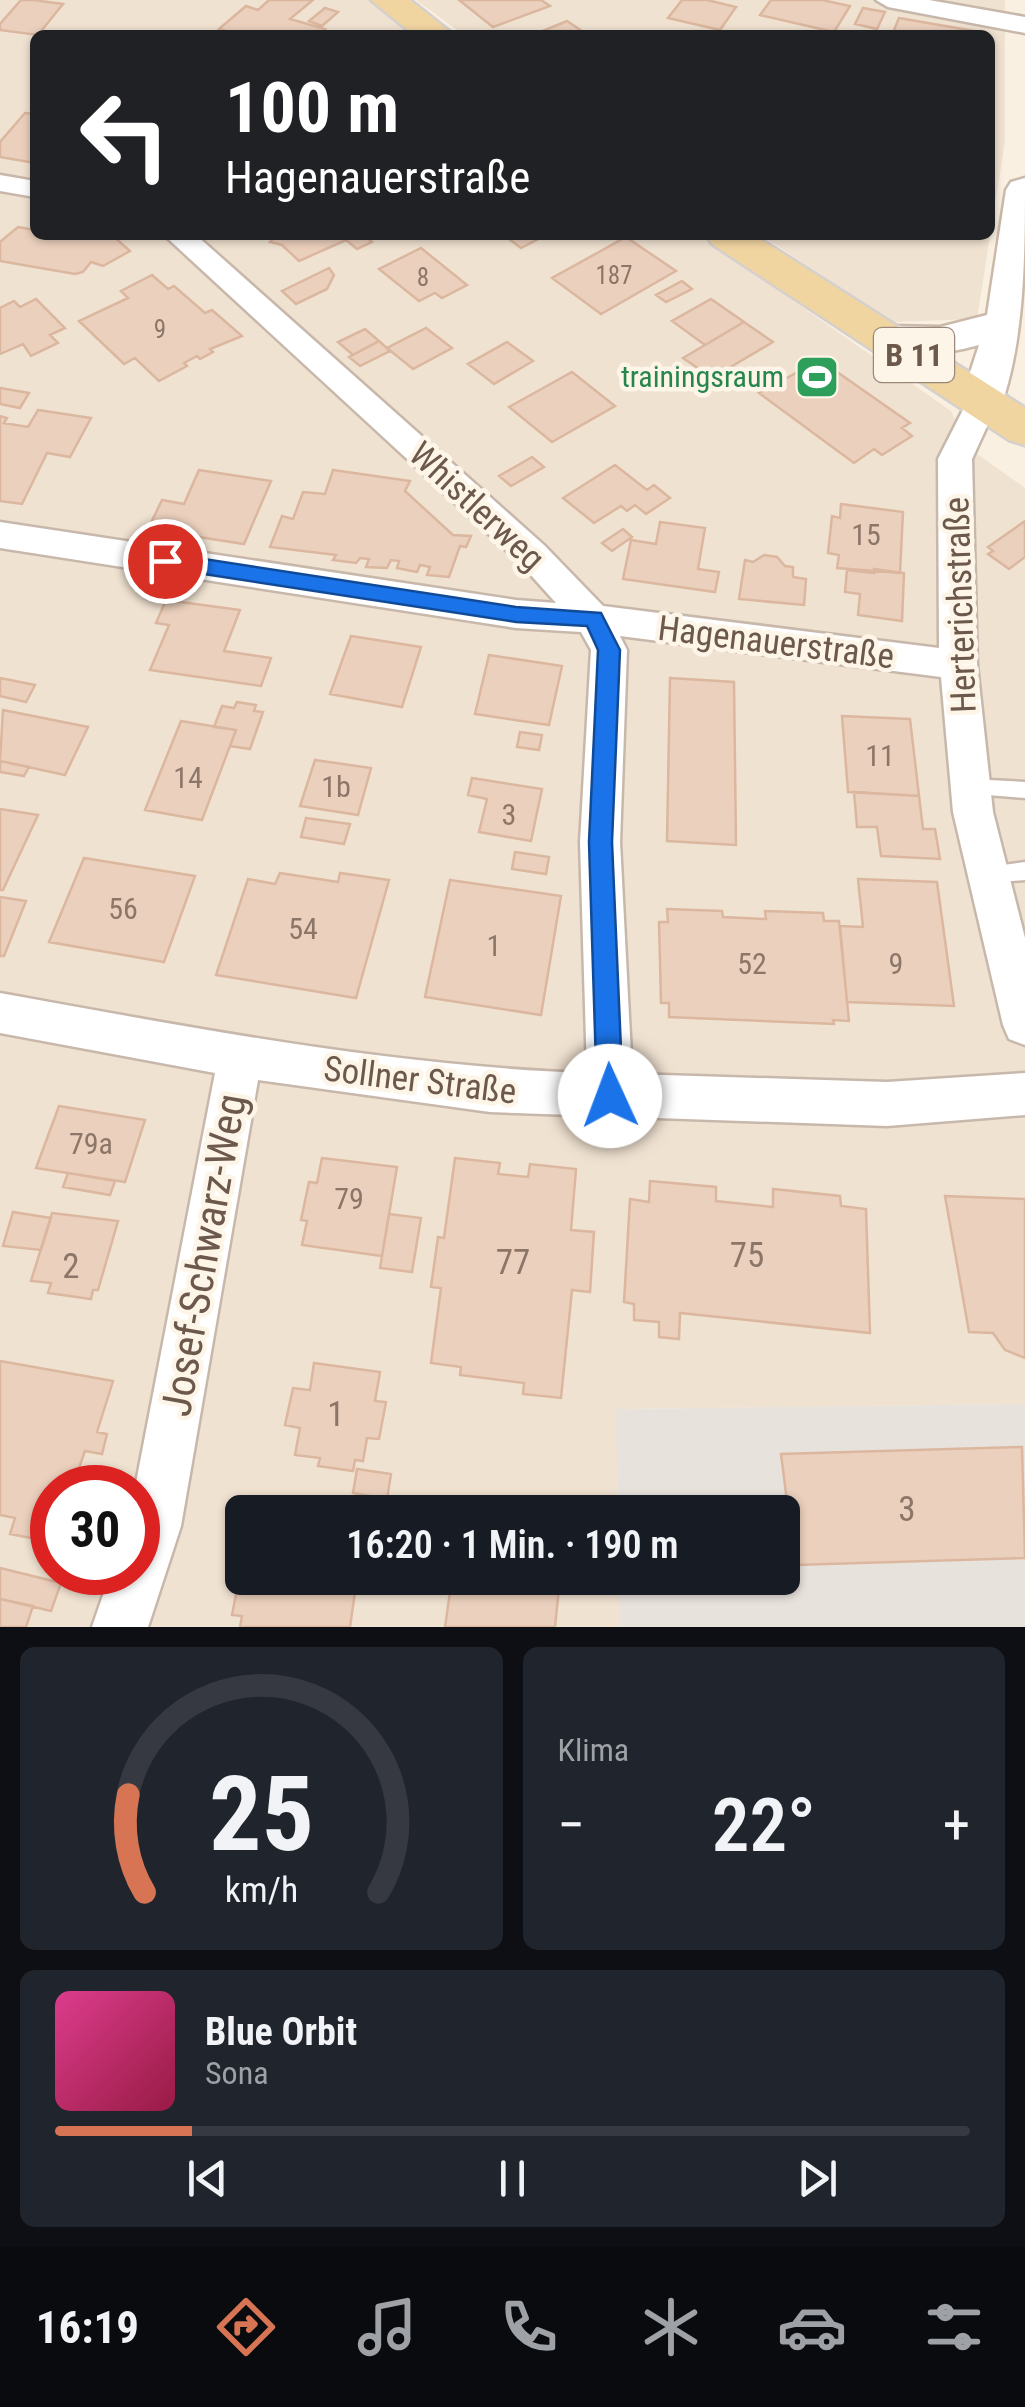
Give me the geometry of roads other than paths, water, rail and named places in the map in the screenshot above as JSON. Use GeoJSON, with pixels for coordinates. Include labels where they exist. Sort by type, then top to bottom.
{"type":"FeatureCollection","features":[{"type":"Feature","properties":{"kind":"main road"},"geometry":{"type":"LineString","coordinates":[[388,0],[430,30]]}},
{"type":"Feature","properties":{"kind":"main road","name":"Herterichstraße"},"geometry":{"type":"LineString","coordinates":[[983,400],[1022,240],[1025,190]]}},
{"type":"Feature","properties":{"kind":"main road","name":"B 11"},"geometry":{"type":"LineString","coordinates":[[734,240],[1025,429]]}},
{"type":"Feature","properties":{"kind":"main road"},"geometry":{"type":"LineString","coordinates":[[892,340],[940,341],[1004,324]]}},
{"type":"Feature","properties":{"kind":"street"},"geometry":{"type":"LineString","coordinates":[[888,0],[1025,25]]}},
{"type":"Feature","properties":{"kind":"street"},"geometry":{"type":"LineString","coordinates":[[0,183],[30,188]]}},
{"type":"Feature","properties":{"kind":"street","name":"Whistlerweg"},"geometry":{"type":"LineString","coordinates":[[185,240],[532,554],[593,619],[609,650],[600,842],[610,1096]]}},
{"type":"Feature","properties":{"kind":"street","name":"Herterichstraße"},"geometry":{"type":"LineString","coordinates":[[983,400],[955,459],[958,666],[970,788],[1006,873],[1025,1025]]}},
{"type":"Feature","properties":{"kind":"street","name":"Hagenauerstraße"},"geometry":{"type":"LineString","coordinates":[[0,535],[516,614],[593,619],[958,666]]}},
{"type":"Feature","properties":{"kind":"street","name":"Sollner Straße"},"geometry":{"type":"LineString","coordinates":[[0,1013],[240,1057],[490,1091],[887,1104],[1025,1094]]}},
{"type":"Feature","properties":{"kind":"street","name":"Josef-Schwarz-Weg"},"geometry":{"type":"LineString","coordinates":[[120,1627],[154,1526],[240,1057]]}},
{"type":"Feature","properties":{"kind":"lane"},"geometry":{"type":"LineString","coordinates":[[970,788],[1025,790]]}},
{"type":"Feature","properties":{"kind":"place","name":"trainingsraum"},"geometry":{"type":"Point","coordinates":[817,377]}}]}
